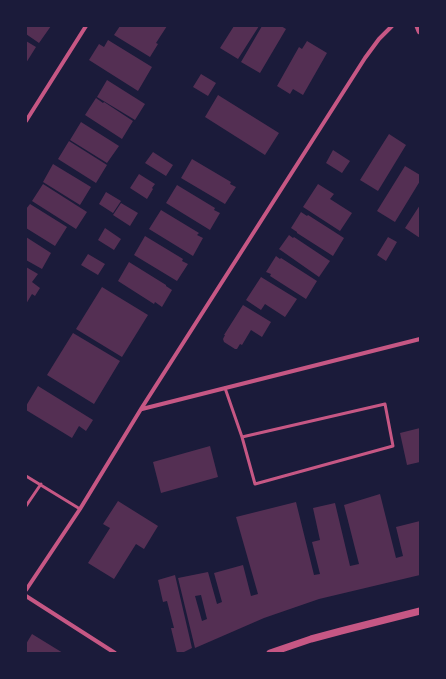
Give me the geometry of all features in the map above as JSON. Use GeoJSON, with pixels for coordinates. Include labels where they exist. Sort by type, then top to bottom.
{"type":"FeatureCollection","features":[{"type":"Feature","properties":{"kind":"street"},"geometry":{"type":"LineString","coordinates":[[26,121],[86,26]]}},
{"type":"Feature","properties":{"kind":"street"},"geometry":{"type":"LineString","coordinates":[[26,590],[80,509],[141,410],[368,53],[392,26]]}},
{"type":"Feature","properties":{"kind":"street"},"geometry":{"type":"LineString","coordinates":[[418,26],[420,31]]}},
{"type":"Feature","properties":{"kind":"street"},"geometry":{"type":"LineString","coordinates":[[141,410],[420,339]]}},
{"type":"Feature","properties":{"kind":"street"},"geometry":{"type":"LineString","coordinates":[[26,596],[115,653]]}},
{"type":"Feature","properties":{"kind":"street"},"geometry":{"type":"LineString","coordinates":[[270,653],[311,639],[420,611]]}},
{"type":"Feature","properties":{"kind":"lane"},"geometry":{"type":"LineString","coordinates":[[224,388],[242,437],[255,484],[393,446],[385,404],[242,437]]}},
{"type":"Feature","properties":{"kind":"lane"},"geometry":{"type":"LineString","coordinates":[[26,476],[80,509]]}},
{"type":"Feature","properties":{"kind":"lane"},"geometry":{"type":"LineString","coordinates":[[26,506],[41,484]]}},
{"type":"Feature","properties":{"kind":"building"},"geometry":{"type":"Polygon","coordinates":[[[26,26],[51,26],[39,43],[26,34],[26,26]]]}},
{"type":"Feature","properties":{"kind":"building"},"geometry":{"type":"Polygon","coordinates":[[[120,26],[167,26],[156,43],[158,44],[150,57],[114,35],[120,26]]]}},
{"type":"Feature","properties":{"kind":"building"},"geometry":{"type":"Polygon","coordinates":[[[234,26],[259,26],[238,59],[220,48],[234,26]]]}},
{"type":"Feature","properties":{"kind":"building"},"geometry":{"type":"Polygon","coordinates":[[[262,26],[281,26],[286,29],[260,73],[241,62],[262,26]]]}},
{"type":"Feature","properties":{"kind":"building"},"geometry":{"type":"Polygon","coordinates":[[[108,40],[152,67],[138,91],[89,60],[99,44],[104,47],[108,40]]]}},
{"type":"Feature","properties":{"kind":"building"},"geometry":{"type":"Polygon","coordinates":[[[26,41],[36,47],[26,63],[26,41]]]}},
{"type":"Feature","properties":{"kind":"building"},"geometry":{"type":"Polygon","coordinates":[[[307,41],[327,53],[303,95],[293,89],[290,94],[277,86],[299,47],[302,49],[307,41]]]}},
{"type":"Feature","properties":{"kind":"building"},"geometry":{"type":"Polygon","coordinates":[[[201,74],[216,83],[208,96],[193,87],[201,74]]]}},
{"type":"Feature","properties":{"kind":"building"},"geometry":{"type":"Polygon","coordinates":[[[107,80],[145,104],[135,120],[97,97],[107,80]]]}},
{"type":"Feature","properties":{"kind":"building"},"geometry":{"type":"Polygon","coordinates":[[[218,95],[279,133],[265,155],[205,117],[218,95]]]}},
{"type":"Feature","properties":{"kind":"building"},"geometry":{"type":"Polygon","coordinates":[[[96,98],[133,121],[122,139],[85,115],[96,98]]]}},
{"type":"Feature","properties":{"kind":"building"},"geometry":{"type":"Polygon","coordinates":[[[81,122],[119,146],[107,163],[70,140],[81,122]]]}},
{"type":"Feature","properties":{"kind":"building"},"geometry":{"type":"Polygon","coordinates":[[[389,134],[406,145],[378,191],[360,180],[389,134]]]}},
{"type":"Feature","properties":{"kind":"building"},"geometry":{"type":"Polygon","coordinates":[[[69,141],[107,165],[96,183],[58,159],[69,141]]]}},
{"type":"Feature","properties":{"kind":"building"},"geometry":{"type":"Polygon","coordinates":[[[333,150],[350,161],[342,173],[326,163],[333,150]]]}},
{"type":"Feature","properties":{"kind":"building"},"geometry":{"type":"Polygon","coordinates":[[[153,152],[173,165],[166,176],[145,163],[153,152]]]}},
{"type":"Feature","properties":{"kind":"building"},"geometry":{"type":"Polygon","coordinates":[[[192,159],[231,182],[230,184],[236,187],[225,204],[181,178],[192,159]]]}},
{"type":"Feature","properties":{"kind":"building"},"geometry":{"type":"Polygon","coordinates":[[[53,164],[91,187],[80,205],[43,182],[53,164]]]}},
{"type":"Feature","properties":{"kind":"building"},"geometry":{"type":"Polygon","coordinates":[[[405,166],[420,175],[420,181],[395,222],[377,211],[405,166]]]}},
{"type":"Feature","properties":{"kind":"building"},"geometry":{"type":"Polygon","coordinates":[[[139,174],[155,184],[147,199],[130,188],[139,174]]]}},
{"type":"Feature","properties":{"kind":"building"},"geometry":{"type":"Polygon","coordinates":[[[43,184],[87,212],[76,229],[32,201],[43,184]]]}},
{"type":"Feature","properties":{"kind":"building"},"geometry":{"type":"Polygon","coordinates":[[[318,184],[334,194],[330,199],[352,213],[340,231],[303,207],[318,184]]]}},
{"type":"Feature","properties":{"kind":"building"},"geometry":{"type":"Polygon","coordinates":[[[177,185],[215,208],[214,210],[220,213],[210,230],[166,203],[177,185]]]}},
{"type":"Feature","properties":{"kind":"building"},"geometry":{"type":"Polygon","coordinates":[[[106,192],[121,201],[113,213],[99,204],[106,192]]]}},
{"type":"Feature","properties":{"kind":"building"},"geometry":{"type":"Polygon","coordinates":[[[121,203],[138,213],[130,226],[113,215],[121,203]]]}},
{"type":"Feature","properties":{"kind":"building"},"geometry":{"type":"Polygon","coordinates":[[[30,204],[67,227],[55,246],[26,228],[26,209],[30,204]]]}},
{"type":"Feature","properties":{"kind":"building"},"geometry":{"type":"Polygon","coordinates":[[[420,205],[420,238],[405,228],[420,205]]]}},
{"type":"Feature","properties":{"kind":"building"},"geometry":{"type":"Polygon","coordinates":[[[161,210],[199,233],[197,235],[203,238],[193,256],[149,229],[161,210]]]}},
{"type":"Feature","properties":{"kind":"building"},"geometry":{"type":"Polygon","coordinates":[[[301,212],[344,238],[333,256],[291,228],[301,212]]]}},
{"type":"Feature","properties":{"kind":"building"},"geometry":{"type":"Polygon","coordinates":[[[105,228],[121,239],[114,250],[98,240],[105,228]]]}},
{"type":"Feature","properties":{"kind":"building"},"geometry":{"type":"Polygon","coordinates":[[[289,235],[330,261],[319,277],[279,249],[289,235]]]}},
{"type":"Feature","properties":{"kind":"building"},"geometry":{"type":"Polygon","coordinates":[[[145,236],[183,259],[182,261],[188,264],[177,281],[134,255],[145,236]]]}},
{"type":"Feature","properties":{"kind":"building"},"geometry":{"type":"Polygon","coordinates":[[[26,237],[51,253],[42,269],[26,260],[26,237]]]}},
{"type":"Feature","properties":{"kind":"building"},"geometry":{"type":"Polygon","coordinates":[[[388,237],[397,242],[386,261],[377,255],[388,237]]]}},
{"type":"Feature","properties":{"kind":"building"},"geometry":{"type":"Polygon","coordinates":[[[88,254],[105,264],[98,275],[81,265],[88,254]]]}},
{"type":"Feature","properties":{"kind":"building"},"geometry":{"type":"Polygon","coordinates":[[[276,256],[317,281],[306,299],[266,272],[276,256]]]}},
{"type":"Feature","properties":{"kind":"building"},"geometry":{"type":"Polygon","coordinates":[[[129,262],[172,290],[162,307],[155,302],[154,304],[118,281],[129,262]]]}},
{"type":"Feature","properties":{"kind":"building"},"geometry":{"type":"Polygon","coordinates":[[[26,267],[38,274],[32,282],[40,288],[35,296],[32,294],[26,304],[26,267]]]}},
{"type":"Feature","properties":{"kind":"building"},"geometry":{"type":"Polygon","coordinates":[[[261,277],[297,299],[285,317],[265,304],[261,310],[246,300],[261,277]]]}},
{"type":"Feature","properties":{"kind":"building"},"geometry":{"type":"Polygon","coordinates":[[[102,287],[148,315],[122,357],[76,329],[102,287]]]}},
{"type":"Feature","properties":{"kind":"building"},"geometry":{"type":"Polygon","coordinates":[[[243,305],[271,322],[262,337],[251,330],[242,345],[240,344],[237,349],[235,349],[224,342],[223,339],[243,305]]]}},
{"type":"Feature","properties":{"kind":"building"},"geometry":{"type":"Polygon","coordinates":[[[73,333],[120,361],[94,404],[47,375],[73,333]]]}},
{"type":"Feature","properties":{"kind":"building"},"geometry":{"type":"Polygon","coordinates":[[[38,386],[93,420],[86,431],[79,426],[72,438],[26,410],[26,406],[38,386]]]}},
{"type":"Feature","properties":{"kind":"building"},"geometry":{"type":"Polygon","coordinates":[[[420,428],[420,462],[407,465],[400,433],[420,428]]]}},
{"type":"Feature","properties":{"kind":"building"},"geometry":{"type":"Polygon","coordinates":[[[210,446],[218,477],[161,493],[153,462],[210,446]]]}},
{"type":"Feature","properties":{"kind":"building"},"geometry":{"type":"Polygon","coordinates":[[[380,494],[396,558],[403,556],[396,527],[420,521],[420,575],[319,599],[264,618],[195,648],[178,578],[208,572],[217,604],[222,602],[214,573],[243,565],[251,596],[258,594],[236,517],[296,502],[314,575],[320,574],[312,542],[320,540],[313,508],[335,503],[350,566],[359,564],[344,505],[380,494]],[[201,595],[195,596],[202,621],[207,619],[201,595]]]}},
{"type":"Feature","properties":{"kind":"building"},"geometry":{"type":"Polygon","coordinates":[[[118,501],[158,526],[144,549],[136,544],[114,579],[88,563],[110,528],[103,524],[118,501]]]}},
{"type":"Feature","properties":{"kind":"building"},"geometry":{"type":"Polygon","coordinates":[[[175,575],[192,648],[182,653],[177,653],[171,628],[174,628],[167,601],[163,602],[158,580],[175,575]]]}},
{"type":"Feature","properties":{"kind":"building"},"geometry":{"type":"Polygon","coordinates":[[[32,634],[63,653],[26,653],[26,644],[32,634]]]}}]}
